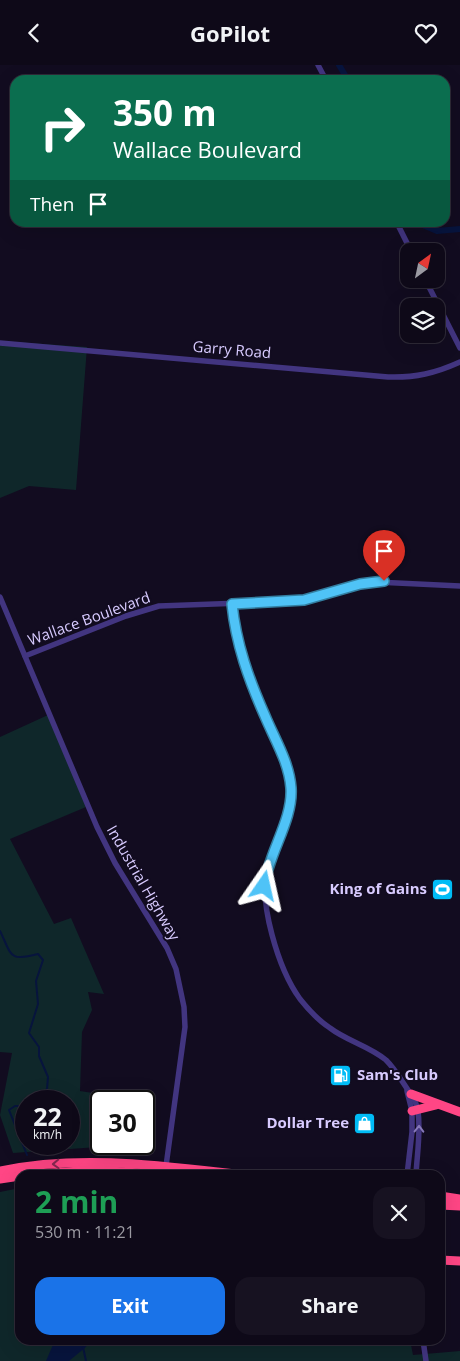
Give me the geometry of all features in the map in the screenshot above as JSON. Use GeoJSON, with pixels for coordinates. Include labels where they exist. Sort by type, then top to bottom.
{"type":"FeatureCollection","features":[{"type":"Feature","properties":{"kind":"highway"},"geometry":{"type":"LineString","coordinates":[[408,1090],[460,1112]]}},
{"type":"Feature","properties":{"kind":"highway"},"geometry":{"type":"LineString","coordinates":[[415,1110],[441,1105]]}},
{"type":"Feature","properties":{"kind":"highway"},"geometry":{"type":"LineString","coordinates":[[0,1171],[50,1164],[111,1163],[161,1170]]}},
{"type":"Feature","properties":{"kind":"highway"},"geometry":{"type":"LineString","coordinates":[[0,1179],[15,1177]]}},
{"type":"Feature","properties":{"kind":"highway"},"geometry":{"type":"LineString","coordinates":[[445,1197],[460,1199]]}},
{"type":"Feature","properties":{"kind":"highway"},"geometry":{"type":"LineString","coordinates":[[445,1206],[460,1207]]}},
{"type":"Feature","properties":{"kind":"highway"},"geometry":{"type":"LineString","coordinates":[[445,1260],[460,1261]]}},
{"type":"Feature","properties":{"kind":"street"},"geometry":{"type":"LineString","coordinates":[[399,227],[407,243]]}},
{"type":"Feature","properties":{"kind":"street"},"geometry":{"type":"LineString","coordinates":[[430,288],[460,348]]}},
{"type":"Feature","properties":{"kind":"street","name":"Garry Road"},"geometry":{"type":"LineString","coordinates":[[0,343],[388,377],[426,375],[460,362]]}},
{"type":"Feature","properties":{"kind":"street","name":"Wallace Boulevard"},"geometry":{"type":"LineString","coordinates":[[25,656],[151,608],[167,605],[304,600],[376,581],[460,585]]}},
{"type":"Feature","properties":{"kind":"street","name":"Industrial Highway"},"geometry":{"type":"LineString","coordinates":[[0,597],[97,827],[115,863],[167,948],[176,969],[184,1007],[185,1027],[168,1170]]}},
{"type":"Feature","properties":{"kind":"street"},"geometry":{"type":"LineString","coordinates":[[232,604],[235,629],[244,665],[288,768],[291,805],[267,868],[264,886],[270,922],[280,955],[290,982],[314,1014],[330,1028],[385,1060],[408,1090],[419,1127],[416,1170]]}},
{"type":"Feature","properties":{"kind":"street"},"geometry":{"type":"LineString","coordinates":[[408,1170],[415,1110]]}},
{"type":"Feature","properties":{"kind":"street"},"geometry":{"type":"LineString","coordinates":[[424,1345],[426,1361]]}},
{"type":"Feature","properties":{"kind":"green space"},"geometry":{"type":"Polygon","coordinates":[[[0,341],[87,347],[76,490],[29,486],[0,498],[0,341]]]}},
{"type":"Feature","properties":{"kind":"green space"},"geometry":{"type":"Polygon","coordinates":[[[48,715],[86,807],[10,839],[54,924],[71,918],[104,994],[88,992],[92,1010],[82,1032],[80,1091],[15,1090],[15,1153],[13,1153],[0,1115],[12,1053],[0,1052],[0,737],[48,715]]]}},
{"type":"Feature","properties":{"kind":"green space"},"geometry":{"type":"Polygon","coordinates":[[[80,1091],[90,1093],[90,1148],[80,1148],[80,1091]]]}},
{"type":"Feature","properties":{"kind":"green space"},"geometry":{"type":"Polygon","coordinates":[[[15,1189],[15,1345],[411,1345],[413,1355],[460,1351],[460,1361],[0,1361],[0,1192],[15,1189]]]}},
{"type":"Feature","properties":{"kind":"water"},"geometry":{"type":"Polygon","coordinates":[[[53,1345],[87,1345],[69,1361],[46,1361],[53,1345]]]}},
{"type":"Feature","properties":{"kind":"waterway"},"geometry":{"type":"LineString","coordinates":[[339,65],[345,75]]}},
{"type":"Feature","properties":{"kind":"waterway"},"geometry":{"type":"LineString","coordinates":[[428,227],[437,231],[460,229]]}},
{"type":"Feature","properties":{"kind":"waterway"},"geometry":{"type":"LineString","coordinates":[[0,931],[12,955],[21,957],[38,954],[43,960],[36,981],[38,1004],[29,1033],[39,1047],[39,1056],[48,1077],[46,1090]]}},
{"type":"Feature","properties":{"kind":"waterway"},"geometry":{"type":"LineString","coordinates":[[15,1106],[9,1110],[15,1125]]}},
{"type":"Feature","properties":{"kind":"waterway"},"geometry":{"type":"LineString","coordinates":[[83,1347],[86,1361]]}},
{"type":"Feature","properties":{"kind":"place","name":"King of Gains"},"geometry":{"type":"Point","coordinates":[443,889]}},
{"type":"Feature","properties":{"kind":"place","name":"Sam's Club"},"geometry":{"type":"Point","coordinates":[341,1075]}},
{"type":"Feature","properties":{"kind":"place","name":"Dollar Tree"},"geometry":{"type":"Point","coordinates":[365,1123]}},
{"type":"Feature","properties":{"kind":"route"},"geometry":{"type":"LineString","coordinates":[[264,886],[273,849],[291,805],[291,788],[288,768],[247,673],[235,629],[232,604],[304,600],[360,584],[384,581]]}}]}
